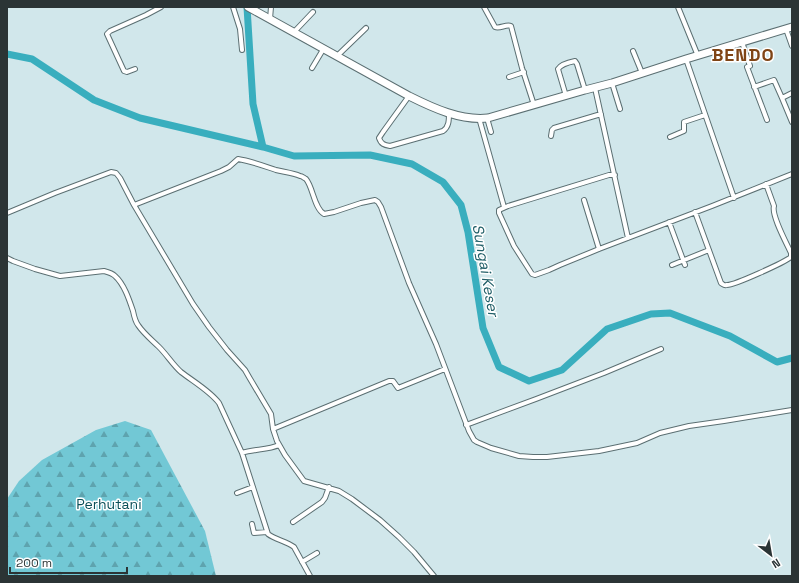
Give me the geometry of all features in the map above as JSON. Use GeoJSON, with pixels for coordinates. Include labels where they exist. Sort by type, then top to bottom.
{"type":"FeatureCollection","features":[{"type":"Feature","properties":{"kind":"highway"},"geometry":{"type":"LineString","coordinates":[[248,7],[431,107],[457,115],[479,118],[486,118],[585,90],[612,84],[686,59],[789,28]]}},
{"type":"Feature","properties":{"kind":"street"},"geometry":{"type":"LineString","coordinates":[[135,69],[127,72],[124,71],[107,34],[110,31],[161,7]]}},
{"type":"Feature","properties":{"kind":"street"},"geometry":{"type":"LineString","coordinates":[[233,7],[240,29],[242,50]]}},
{"type":"Feature","properties":{"kind":"street"},"geometry":{"type":"LineString","coordinates":[[267,17],[271,7]]}},
{"type":"Feature","properties":{"kind":"street"},"geometry":{"type":"LineString","coordinates":[[484,7],[494,27],[511,26],[534,105]]}},
{"type":"Feature","properties":{"kind":"street"},"geometry":{"type":"LineString","coordinates":[[678,7],[698,56]]}},
{"type":"Feature","properties":{"kind":"street"},"geometry":{"type":"LineString","coordinates":[[294,32],[313,12]]}},
{"type":"Feature","properties":{"kind":"street"},"geometry":{"type":"LineString","coordinates":[[337,56],[366,28]]}},
{"type":"Feature","properties":{"kind":"street"},"geometry":{"type":"LineString","coordinates":[[789,28],[792,46]]}},
{"type":"Feature","properties":{"kind":"street"},"geometry":{"type":"LineString","coordinates":[[742,42],[750,66],[747,67],[767,120]]}},
{"type":"Feature","properties":{"kind":"street"},"geometry":{"type":"LineString","coordinates":[[312,68],[324,48]]}},
{"type":"Feature","properties":{"kind":"street"},"geometry":{"type":"LineString","coordinates":[[633,52],[642,73]]}},
{"type":"Feature","properties":{"kind":"street"},"geometry":{"type":"LineString","coordinates":[[686,59],[734,198]]}},
{"type":"Feature","properties":{"kind":"street"},"geometry":{"type":"LineString","coordinates":[[566,96],[558,68],[572,61],[576,62],[585,90]]}},
{"type":"Feature","properties":{"kind":"street"},"geometry":{"type":"LineString","coordinates":[[509,77],[524,72]]}},
{"type":"Feature","properties":{"kind":"street"},"geometry":{"type":"LineString","coordinates":[[754,87],[774,80],[792,122]]}},
{"type":"Feature","properties":{"kind":"street"},"geometry":{"type":"LineString","coordinates":[[612,84],[620,109]]}},
{"type":"Feature","properties":{"kind":"street"},"geometry":{"type":"LineString","coordinates":[[595,88],[628,238]]}},
{"type":"Feature","properties":{"kind":"street"},"geometry":{"type":"LineString","coordinates":[[782,98],[792,94]]}},
{"type":"Feature","properties":{"kind":"street"},"geometry":{"type":"LineString","coordinates":[[410,96],[379,138],[382,144],[390,146],[443,132],[448,126],[449,113]]}},
{"type":"Feature","properties":{"kind":"street"},"geometry":{"type":"LineString","coordinates":[[551,136],[554,128],[601,114]]}},
{"type":"Feature","properties":{"kind":"street"},"geometry":{"type":"LineString","coordinates":[[670,137],[684,130],[684,122],[705,115]]}},
{"type":"Feature","properties":{"kind":"street"},"geometry":{"type":"LineString","coordinates":[[479,118],[504,207]]}},
{"type":"Feature","properties":{"kind":"street"},"geometry":{"type":"LineString","coordinates":[[486,118],[491,132]]}},
{"type":"Feature","properties":{"kind":"street"},"geometry":{"type":"LineString","coordinates":[[135,205],[226,169],[238,159],[305,178],[320,210],[324,214],[361,203],[374,200],[376,201],[381,207],[409,283],[420,305],[466,425],[474,440],[491,448],[519,456],[533,457],[599,452],[637,443],[660,433],[689,426],[792,410]]}},
{"type":"Feature","properties":{"kind":"street"},"geometry":{"type":"LineString","coordinates":[[7,213],[111,172],[116,173],[194,304],[212,330],[249,376],[270,414],[279,445],[304,481],[329,487],[352,499],[380,520],[414,552],[434,576]]}},
{"type":"Feature","properties":{"kind":"street"},"geometry":{"type":"LineString","coordinates":[[615,175],[609,175],[504,207],[499,210],[514,246],[523,262],[533,275],[734,198],[792,174]]}},
{"type":"Feature","properties":{"kind":"street"},"geometry":{"type":"LineString","coordinates":[[695,212],[721,283],[728,286],[791,257],[791,253],[776,218],[773,209],[774,206],[766,184]]}},
{"type":"Feature","properties":{"kind":"street"},"geometry":{"type":"LineString","coordinates":[[584,200],[599,249]]}},
{"type":"Feature","properties":{"kind":"street"},"geometry":{"type":"LineString","coordinates":[[669,222],[685,266]]}},
{"type":"Feature","properties":{"kind":"street"},"geometry":{"type":"LineString","coordinates":[[672,265],[709,250]]}},
{"type":"Feature","properties":{"kind":"street"},"geometry":{"type":"LineString","coordinates":[[7,258],[35,269],[60,276],[104,271],[111,272],[115,275],[121,283],[137,323],[141,328],[180,372],[198,384],[219,403],[243,452],[267,532],[269,535],[294,547],[310,576]]}},
{"type":"Feature","properties":{"kind":"street"},"geometry":{"type":"LineString","coordinates":[[466,425],[536,400],[661,349]]}},
{"type":"Feature","properties":{"kind":"street"},"geometry":{"type":"LineString","coordinates":[[274,429],[387,381],[393,381],[398,388],[445,369]]}},
{"type":"Feature","properties":{"kind":"street"},"geometry":{"type":"LineString","coordinates":[[243,452],[279,445]]}},
{"type":"Feature","properties":{"kind":"street"},"geometry":{"type":"LineString","coordinates":[[237,493],[253,487]]}},
{"type":"Feature","properties":{"kind":"street"},"geometry":{"type":"LineString","coordinates":[[293,522],[322,502],[329,487]]}},
{"type":"Feature","properties":{"kind":"street"},"geometry":{"type":"LineString","coordinates":[[252,524],[254,533],[267,532]]}},
{"type":"Feature","properties":{"kind":"street"},"geometry":{"type":"LineString","coordinates":[[302,562],[317,553]]}},
{"type":"Feature","properties":{"kind":"green space","name":"Perhutani"},"geometry":{"type":"Polygon","coordinates":[[[125,421],[151,430],[205,531],[216,576],[7,576],[7,499],[19,481],[42,460],[96,430],[125,421]]]}},
{"type":"Feature","properties":{"kind":"waterway","name":"Sungai Keser"},"geometry":{"type":"LineString","coordinates":[[247,7],[253,104],[263,147],[294,156],[370,155],[412,164],[443,182],[461,205],[468,232],[483,328],[499,367],[529,381],[562,370],[607,329],[651,314],[670,313],[730,336],[777,362],[792,358]]}},
{"type":"Feature","properties":{"kind":"waterway"},"geometry":{"type":"LineString","coordinates":[[7,54],[32,59],[94,100],[140,118],[263,147]]}},
{"type":"Feature","properties":{"kind":"district","name":"BENDO"},"geometry":{"type":"Point","coordinates":[743,54]}}]}
